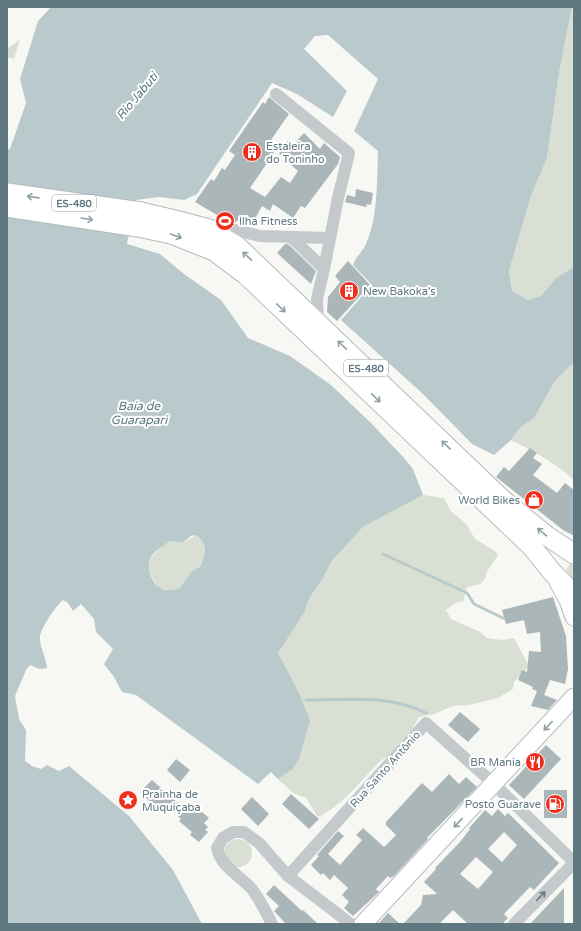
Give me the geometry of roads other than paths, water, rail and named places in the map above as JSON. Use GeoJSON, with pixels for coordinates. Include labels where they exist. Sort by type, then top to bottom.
{"type":"FeatureCollection","features":[{"type":"Feature","properties":{"kind":"main road","name":"ES-480"},"geometry":{"type":"LineString","coordinates":[[7,193],[139,220],[214,251],[246,275],[532,547],[552,572],[574,594]]}},
{"type":"Feature","properties":{"kind":"main road","name":"ES-480"},"geometry":{"type":"LineString","coordinates":[[7,207],[139,220],[208,229],[237,246],[503,500],[547,536],[574,554]]}},
{"type":"Feature","properties":{"kind":"street"},"geometry":{"type":"LineString","coordinates":[[276,94],[349,153],[329,238],[317,299],[318,322]]}},
{"type":"Feature","properties":{"kind":"street"},"geometry":{"type":"LineString","coordinates":[[208,229],[223,227],[260,236],[329,238]]}},
{"type":"Feature","properties":{"kind":"street"},"geometry":{"type":"LineString","coordinates":[[291,237],[324,269]]}},
{"type":"Feature","properties":{"kind":"street"},"geometry":{"type":"LineString","coordinates":[[552,572],[568,600],[574,617]]}},
{"type":"Feature","properties":{"kind":"street"},"geometry":{"type":"LineString","coordinates":[[363,924],[574,697]]}},
{"type":"Feature","properties":{"kind":"street","name":"Rua Santo Antônio"},"geometry":{"type":"LineString","coordinates":[[288,876],[426,723],[494,784],[574,862]]}},
{"type":"Feature","properties":{"kind":"street"},"geometry":{"type":"LineString","coordinates":[[272,924],[263,905],[252,889],[220,859],[217,848],[223,838],[232,832],[244,832],[259,843],[288,876],[351,924]]}},
{"type":"Feature","properties":{"kind":"street"},"geometry":{"type":"LineString","coordinates":[[514,924],[574,862]]}},
{"type":"Feature","properties":{"kind":"water","name":"Baía de Guarapari"},"geometry":{"type":"Polygon","coordinates":[[[51,7],[572,7],[559,73],[547,158],[531,196],[509,271],[512,291],[528,300],[541,296],[556,278],[574,267],[574,362],[555,381],[534,418],[521,427],[511,440],[494,455],[472,444],[423,394],[341,320],[372,285],[353,265],[365,246],[375,212],[378,151],[354,131],[378,79],[328,35],[315,36],[304,49],[347,91],[333,117],[297,94],[272,83],[197,194],[184,200],[159,197],[136,200],[127,244],[160,254],[184,274],[221,300],[248,338],[290,356],[331,385],[372,424],[405,459],[413,469],[423,495],[363,527],[331,562],[324,577],[310,597],[304,613],[278,653],[299,693],[310,720],[299,759],[293,769],[278,779],[271,772],[258,784],[136,695],[122,692],[114,677],[104,664],[113,649],[96,632],[94,619],[81,604],[73,611],[68,603],[63,600],[52,613],[45,625],[40,636],[40,640],[47,668],[39,669],[30,665],[26,670],[15,696],[19,719],[26,730],[25,761],[32,766],[41,769],[47,765],[59,771],[69,766],[129,816],[173,870],[202,924],[7,924],[7,150],[10,149],[26,103],[20,79],[38,21],[51,7]],[[196,535],[191,536],[182,543],[170,541],[155,552],[151,557],[149,570],[154,582],[160,588],[164,590],[179,589],[191,572],[201,566],[205,549],[203,542],[196,535]]]}},
{"type":"Feature","properties":{"kind":"waterway"},"geometry":{"type":"LineString","coordinates":[[383,554],[467,593],[474,604],[503,618]]}},
{"type":"Feature","properties":{"kind":"waterway"},"geometry":{"type":"LineString","coordinates":[[306,700],[367,699],[398,703],[426,713]]}},
{"type":"Feature","properties":{"kind":"place","name":"Estaleira do Toninho"},"geometry":{"type":"Point","coordinates":[252,152]}},
{"type":"Feature","properties":{"kind":"place","name":"Ilha Fitness"},"geometry":{"type":"Point","coordinates":[225,221]}},
{"type":"Feature","properties":{"kind":"place","name":"New Bakoka's"},"geometry":{"type":"Point","coordinates":[349,291]}},
{"type":"Feature","properties":{"kind":"place","name":"World Bikes"},"geometry":{"type":"Point","coordinates":[534,500]}},
{"type":"Feature","properties":{"kind":"place","name":"BR Mania"},"geometry":{"type":"Point","coordinates":[535,762]}},
{"type":"Feature","properties":{"kind":"place","name":"Prainha de Muquiçaba"},"geometry":{"type":"Point","coordinates":[128,800]}},
{"type":"Feature","properties":{"kind":"place","name":"Posto Guarave"},"geometry":{"type":"Point","coordinates":[555,804]}},
{"type":"Feature","properties":{"kind":"water label","name":"Rio Jabuti"},"geometry":{"type":"Point","coordinates":[137,96]}}]}
